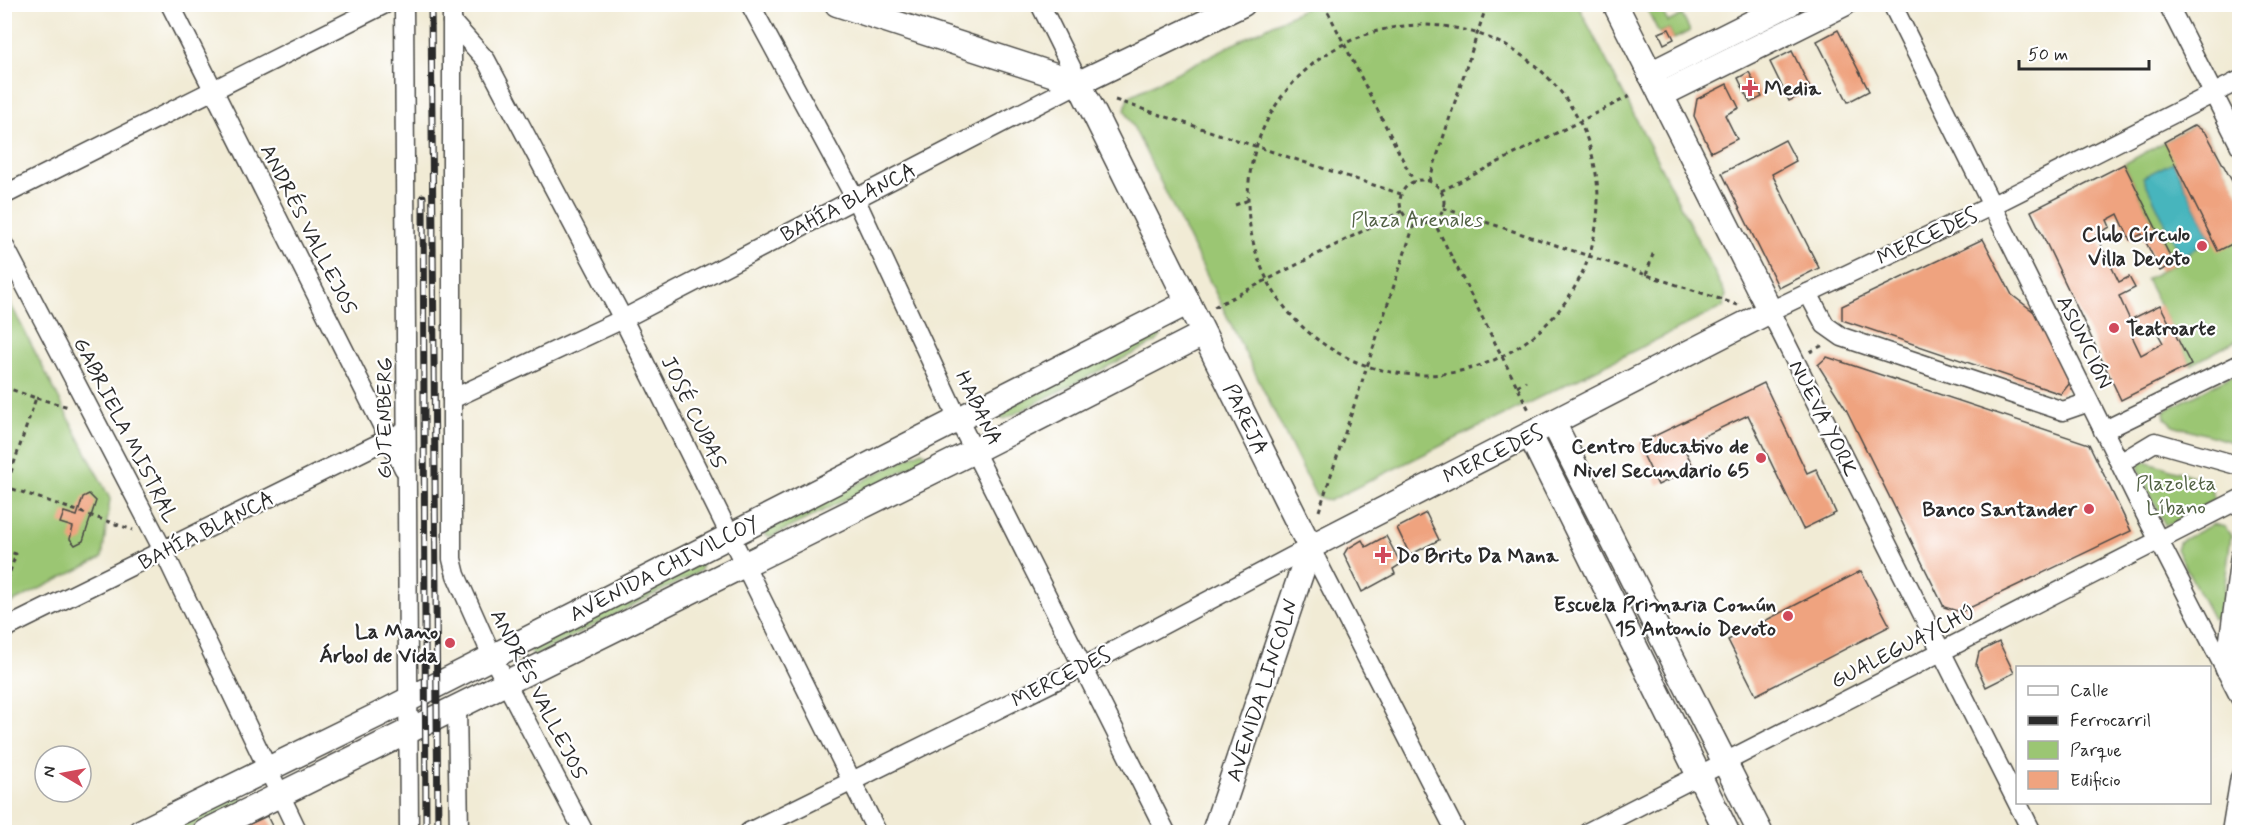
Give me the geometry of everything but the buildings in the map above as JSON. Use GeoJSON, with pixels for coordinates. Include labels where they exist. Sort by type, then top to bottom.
{"type":"FeatureCollection","features":[{"type":"Feature","properties":{"kind":"street","name":"ANDRÉS VALLEJOS"},"geometry":{"type":"LineString","coordinates":[[170,4],[390,438],[406,474]]}},
{"type":"Feature","properties":{"kind":"street"},"geometry":{"type":"LineString","coordinates":[[4,195],[214,92],[385,4]]}},
{"type":"Feature","properties":{"kind":"street","name":"GUTENBERG"},"geometry":{"type":"LineString","coordinates":[[404,4],[409,832]]}},
{"type":"Feature","properties":{"kind":"street","name":"HABANA"},"geometry":{"type":"LineString","coordinates":[[750,4],[855,198],[958,419],[1166,832]]}},
{"type":"Feature","properties":{"kind":"street"},"geometry":{"type":"LineString","coordinates":[[837,4],[1079,83]]}},
{"type":"Feature","properties":{"kind":"street","name":"PAREJA"},"geometry":{"type":"LineString","coordinates":[[1040,4],[1187,303],[1455,832]]}},
{"type":"Feature","properties":{"kind":"street","name":"BAHÍA BLANCA"},"geometry":{"type":"LineString","coordinates":[[452,399],[623,319],[1079,83],[1243,4]]}},
{"type":"Feature","properties":{"kind":"street","name":"NUEVA YORK"},"geometry":{"type":"LineString","coordinates":[[1615,4],[2016,800]]}},
{"type":"Feature","properties":{"kind":"street"},"geometry":{"type":"LineString","coordinates":[[1650,74],[1789,4]]}},
{"type":"Feature","properties":{"kind":"street"},"geometry":{"type":"LineString","coordinates":[[1661,95],[1844,4]]}},
{"type":"Feature","properties":{"kind":"street","name":"ASUNCIÓN"},"geometry":{"type":"LineString","coordinates":[[1892,4],[2103,431],[2240,698]]}},
{"type":"Feature","properties":{"kind":"street"},"geometry":{"type":"LineString","coordinates":[[2168,4],[2240,146]]}},
{"type":"Feature","properties":{"kind":"street"},"geometry":{"type":"LineString","coordinates":[[452,13],[452,399]]}},
{"type":"Feature","properties":{"kind":"street","name":"JOSÉ CUBAS"},"geometry":{"type":"LineString","coordinates":[[452,13],[486,60],[623,319],[877,832]]}},
{"type":"Feature","properties":{"kind":"street","name":"MERCEDES"},"geometry":{"type":"LineString","coordinates":[[749,832],[853,783],[1083,666],[1770,311],[1993,205],[2240,80]]}},
{"type":"Feature","properties":{"kind":"street","name":"GABRIELA MISTRAL"},"geometry":{"type":"LineString","coordinates":[[4,245],[164,552],[298,832]]}},
{"type":"Feature","properties":{"kind":"street"},"geometry":{"type":"LineString","coordinates":[[1808,293],[1825,325],[1842,337],[2063,411],[2089,402]]}},
{"type":"Feature","properties":{"kind":"street","name":"AVENIDA CHIVILCOY"},"geometry":{"type":"LineString","coordinates":[[140,832],[268,770],[1187,303]]}},
{"type":"Feature","properties":{"kind":"street","name":"AVENIDA CHIVILCOY"},"geometry":{"type":"LineString","coordinates":[[205,832],[743,563],[974,451],[1203,334]]}},
{"type":"Feature","properties":{"kind":"street"},"geometry":{"type":"LineString","coordinates":[[2103,431],[2240,364]]}},
{"type":"Feature","properties":{"kind":"street","name":"ANDRÉS VALLEJOS"},"geometry":{"type":"LineString","coordinates":[[452,399],[452,560],[456,575],[492,656],[584,832]]}},
{"type":"Feature","properties":{"kind":"street"},"geometry":{"type":"LineString","coordinates":[[1554,424],[1760,832]]}},
{"type":"Feature","properties":{"kind":"street","name":"BAHÍA BLANCA"},"geometry":{"type":"LineString","coordinates":[[4,629],[164,552],[407,429]]}},
{"type":"Feature","properties":{"kind":"street"},"geometry":{"type":"LineString","coordinates":[[1530,435],[1727,832]]}},
{"type":"Feature","properties":{"kind":"street"},"geometry":{"type":"LineString","coordinates":[[2120,463],[2155,442],[2240,466]]}},
{"type":"Feature","properties":{"kind":"street","name":"GUALEGUAYCHÚ"},"geometry":{"type":"LineString","coordinates":[[1588,832],[2240,499]]}},
{"type":"Feature","properties":{"kind":"street","name":"AVENIDA LINCOLN"},"geometry":{"type":"LineString","coordinates":[[1214,832],[1310,547]]}},
{"type":"Feature","properties":{"kind":"street"},"geometry":{"type":"LineString","coordinates":[[2225,670],[2240,556]]}},
{"type":"Feature","properties":{"kind":"street"},"geometry":{"type":"LineString","coordinates":[[457,705],[459,832]]}},
{"type":"Feature","properties":{"kind":"street"},"geometry":{"type":"LineString","coordinates":[[2231,832],[2240,777]]}},
{"type":"Feature","properties":{"kind":"street","name":"NUEVA YORK"},"geometry":{"type":"LineString","coordinates":[[2018,804],[2032,832]]}},
{"type":"Feature","properties":{"kind":"path"},"geometry":{"type":"LineString","coordinates":[[1324,4],[1414,182]]}},
{"type":"Feature","properties":{"kind":"path"},"geometry":{"type":"LineString","coordinates":[[1429,181],[1488,4]]}},
{"type":"Feature","properties":{"kind":"path"},"geometry":{"type":"LineString","coordinates":[[1410,25],[1433,25],[1478,34],[1499,42],[1537,67],[1561,93],[1579,122],[1594,165],[1597,188],[1594,234],[1588,256],[1569,297],[1555,315],[1539,331],[1502,357],[1469,369],[1436,375],[1401,374],[1367,366],[1336,352],[1309,333],[1279,299],[1267,279],[1252,237],[1249,200],[1257,147],[1265,125],[1290,86],[1324,56],[1344,44],[1387,28],[1410,25]]}},
{"type":"Feature","properties":{"kind":"path"},"geometry":{"type":"LineString","coordinates":[[1441,191],[1634,94]]}},
{"type":"Feature","properties":{"kind":"path"},"geometry":{"type":"LineString","coordinates":[[1115,100],[1401,194]]}},
{"type":"Feature","properties":{"kind":"path"},"geometry":{"type":"LineString","coordinates":[[1429,181],[1441,191],[1443,208],[1433,220],[1415,222],[1402,211],[1401,194],[1414,182],[1429,181]]}},
{"type":"Feature","properties":{"kind":"path"},"geometry":{"type":"LineString","coordinates":[[1235,205],[1249,200]]}},
{"type":"Feature","properties":{"kind":"path"},"geometry":{"type":"LineString","coordinates":[[1443,208],[1740,306]]}},
{"type":"Feature","properties":{"kind":"path"},"geometry":{"type":"LineString","coordinates":[[1214,307],[1402,211]]}},
{"type":"Feature","properties":{"kind":"path"},"geometry":{"type":"LineString","coordinates":[[1433,220],[1529,410]]}},
{"type":"Feature","properties":{"kind":"path"},"geometry":{"type":"LineString","coordinates":[[1319,511],[1415,222]]}},
{"type":"Feature","properties":{"kind":"path"},"geometry":{"type":"LineString","coordinates":[[1646,275],[1654,251]]}},
{"type":"Feature","properties":{"kind":"path"},"geometry":{"type":"LineString","coordinates":[[1625,275],[1627,269]]}},
{"type":"Feature","properties":{"kind":"path"},"geometry":{"type":"LineString","coordinates":[[1810,352],[1824,345]]}},
{"type":"Feature","properties":{"kind":"path"},"geometry":{"type":"LineString","coordinates":[[1517,386],[1526,381]]}},
{"type":"Feature","properties":{"kind":"path"},"geometry":{"type":"LineString","coordinates":[[4,387],[70,408]]}},
{"type":"Feature","properties":{"kind":"path"},"geometry":{"type":"LineString","coordinates":[[36,398],[5,487],[133,530]]}},
{"type":"Feature","properties":{"kind":"path"},"geometry":{"type":"LineString","coordinates":[[4,550],[16,554],[4,589]]}},
{"type":"Feature","properties":{"kind":"green space","name":"Plaza Arenales"},"geometry":{"type":"Polygon","coordinates":[[[1311,5],[1578,5],[1726,295],[1723,307],[1329,501],[1316,496],[1125,110],[1128,97],[1311,5]]]}},
{"type":"Feature","properties":{"kind":"green space"},"geometry":{"type":"Polygon","coordinates":[[[1645,5],[1659,5],[1668,22],[1682,15],[1690,31],[1674,39],[1669,29],[1659,33],[1645,5]]]}},
{"type":"Feature","properties":{"kind":"green space","name":"Club Círculo Villa Devoto"},"geometry":{"type":"Polygon","coordinates":[[[2195,125],[2206,133],[2239,196],[2239,339],[2191,365],[2146,279],[2174,264],[2124,164],[2195,125]]]}},
{"type":"Feature","properties":{"kind":"green space"},"geometry":{"type":"Polygon","coordinates":[[[5,293],[110,499],[102,558],[5,606],[5,293]]]}},
{"type":"Feature","properties":{"kind":"green space"},"geometry":{"type":"Polygon","coordinates":[[[1155,332],[1161,336],[1156,342],[1005,419],[998,416],[999,412],[1155,332]]]}},
{"type":"Feature","properties":{"kind":"green space"},"geometry":{"type":"Polygon","coordinates":[[[2239,372],[2239,442],[2173,425],[2165,418],[2164,411],[2239,372]]]}},
{"type":"Feature","properties":{"kind":"green space"},"geometry":{"type":"Polygon","coordinates":[[[922,451],[926,454],[922,461],[771,537],[765,536],[765,531],[922,451]]]}},
{"type":"Feature","properties":{"kind":"green space","name":"Plazoleta Líbano"},"geometry":{"type":"Polygon","coordinates":[[[2145,461],[2202,479],[2212,487],[2214,500],[2171,524],[2165,525],[2139,471],[2139,464],[2145,461]]]}},
{"type":"Feature","properties":{"kind":"green space"},"geometry":{"type":"Polygon","coordinates":[[[2213,524],[2225,527],[2231,536],[2221,614],[2213,619],[2176,549],[2179,542],[2213,524]]]}},
{"type":"Feature","properties":{"kind":"green space"},"geometry":{"type":"Polygon","coordinates":[[[701,563],[701,570],[698,572],[536,655],[531,653],[530,649],[701,563]]]}},
{"type":"Feature","properties":{"kind":"green space"},"geometry":{"type":"Polygon","coordinates":[[[243,794],[243,801],[240,803],[183,832],[161,832],[243,794]]]}},
{"type":"Feature","properties":{"kind":"water"},"geometry":{"type":"Polygon","coordinates":[[[2173,162],[2212,240],[2181,256],[2143,177],[2173,162]]]}},
{"type":"Feature","properties":{"kind":"railway"},"geometry":{"type":"LineString","coordinates":[[431,4],[438,832]]}},
{"type":"Feature","properties":{"kind":"railway"},"geometry":{"type":"LineString","coordinates":[[423,197],[426,832]]}},
{"type":"Feature","properties":{"kind":"place","name":"Media"},"geometry":{"type":"Point","coordinates":[1750,88]}},
{"type":"Feature","properties":{"kind":"place","name":"Club Círculo Villa Devoto"},"geometry":{"type":"Point","coordinates":[2202,246]}},
{"type":"Feature","properties":{"kind":"place","name":"Teatroarte"},"geometry":{"type":"Point","coordinates":[2114,328]}},
{"type":"Feature","properties":{"kind":"place","name":"Centro Educativo de Nivel Secundario 65"},"geometry":{"type":"Point","coordinates":[1761,458]}},
{"type":"Feature","properties":{"kind":"place","name":"Banco Santander"},"geometry":{"type":"Point","coordinates":[2089,509]}},
{"type":"Feature","properties":{"kind":"place","name":"Do Brito Da Mana"},"geometry":{"type":"Point","coordinates":[1383,555]}},
{"type":"Feature","properties":{"kind":"place","name":"Escuela Primaria Común 15 Antonio Devoto"},"geometry":{"type":"Point","coordinates":[1788,616]}},
{"type":"Feature","properties":{"kind":"place","name":"La Mano Árbol de Vida"},"geometry":{"type":"Point","coordinates":[450,643]}}]}
